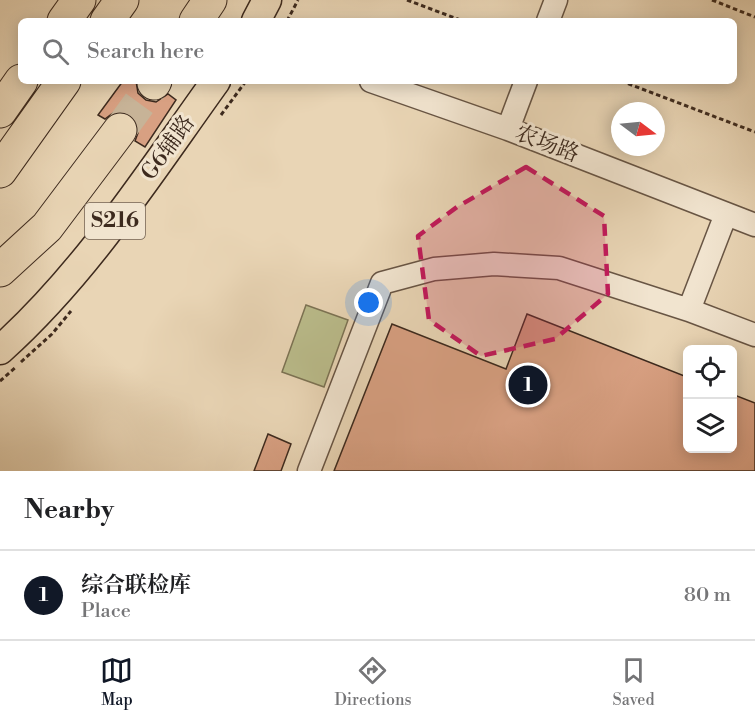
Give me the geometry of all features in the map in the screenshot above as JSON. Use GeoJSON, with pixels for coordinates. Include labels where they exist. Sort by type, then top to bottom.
{"type":"FeatureCollection","features":[{"type":"Feature","properties":{"kind":"highway"},"geometry":{"type":"LineString","coordinates":[[66,18],[79,0]]}},
{"type":"Feature","properties":{"kind":"highway"},"geometry":{"type":"LineString","coordinates":[[198,18],[210,0]]}},
{"type":"Feature","properties":{"kind":"highway"},"geometry":{"type":"LineString","coordinates":[[0,111],[19,84]]}},
{"type":"Feature","properties":{"kind":"highway"},"geometry":{"type":"LineString","coordinates":[[0,171],[62,84]]}},
{"type":"Feature","properties":{"kind":"highway"},"geometry":{"type":"LineString","coordinates":[[0,270],[47,227],[120,130]]}},
{"type":"Feature","properties":{"kind":"main road"},"geometry":{"type":"LineString","coordinates":[[258,18],[267,0]]}},
{"type":"Feature","properties":{"kind":"main road","name":"G6辅路"},"geometry":{"type":"LineString","coordinates":[[0,350],[20,332],[101,241],[214,84]]}},
{"type":"Feature","properties":{"kind":"street"},"geometry":{"type":"LineString","coordinates":[[549,18],[556,0]]}},
{"type":"Feature","properties":{"kind":"street","name":"农场路"},"geometry":{"type":"LineString","coordinates":[[380,84],[508,129],[755,225]]}},
{"type":"Feature","properties":{"kind":"street"},"geometry":{"type":"LineString","coordinates":[[508,129],[525,84]]}},
{"type":"Feature","properties":{"kind":"street"},"geometry":{"type":"LineString","coordinates":[[689,310],[726,214]]}},
{"type":"Feature","properties":{"kind":"street"},"geometry":{"type":"LineString","coordinates":[[309,471],[382,283],[434,269],[464,266],[494,264],[559,268],[689,310],[755,335]]}},
{"type":"Feature","properties":{"kind":"path"},"geometry":{"type":"LineString","coordinates":[[289,18],[298,0]]}},
{"type":"Feature","properties":{"kind":"path"},"geometry":{"type":"LineString","coordinates":[[407,0],[455,18]]}},
{"type":"Feature","properties":{"kind":"path"},"geometry":{"type":"LineString","coordinates":[[712,0],[755,17]]}},
{"type":"Feature","properties":{"kind":"path"},"geometry":{"type":"LineString","coordinates":[[629,84],[755,132]]}},
{"type":"Feature","properties":{"kind":"highlighted area"},"geometry":{"type":"Polygon","coordinates":[[[526,167],[604,216],[608,294],[555,339],[481,356],[429,320],[418,236],[457,207],[526,167]]]}},
{"type":"Feature","properties":{"kind":"green space"},"geometry":{"type":"Polygon","coordinates":[[[306,305],[348,320],[324,387],[282,372],[306,305]]]}},
{"type":"Feature","properties":{"kind":"building"},"geometry":{"type":"Polygon","coordinates":[[[121,84],[136,84],[138,93],[146,100],[156,102],[168,94],[176,100],[145,147],[135,141],[138,133],[137,123],[131,115],[122,111],[113,113],[105,119],[98,115],[121,84]]]}},
{"type":"Feature","properties":{"kind":"building"},"geometry":{"type":"Polygon","coordinates":[[[527,314],[683,375],[683,453],[737,453],[737,396],[755,403],[755,471],[334,471],[392,324],[506,369],[527,314]]]}},
{"type":"Feature","properties":{"kind":"building"},"geometry":{"type":"Polygon","coordinates":[[[268,434],[291,444],[281,471],[254,471],[268,434]]]}},
{"type":"Feature","properties":{"kind":"tunnel"},"geometry":{"type":"LineString","coordinates":[[120,130],[153,84]]}},
{"type":"Feature","properties":{"kind":"place","name":"综合联检库"},"geometry":{"type":"Point","coordinates":[528,385]}}]}
